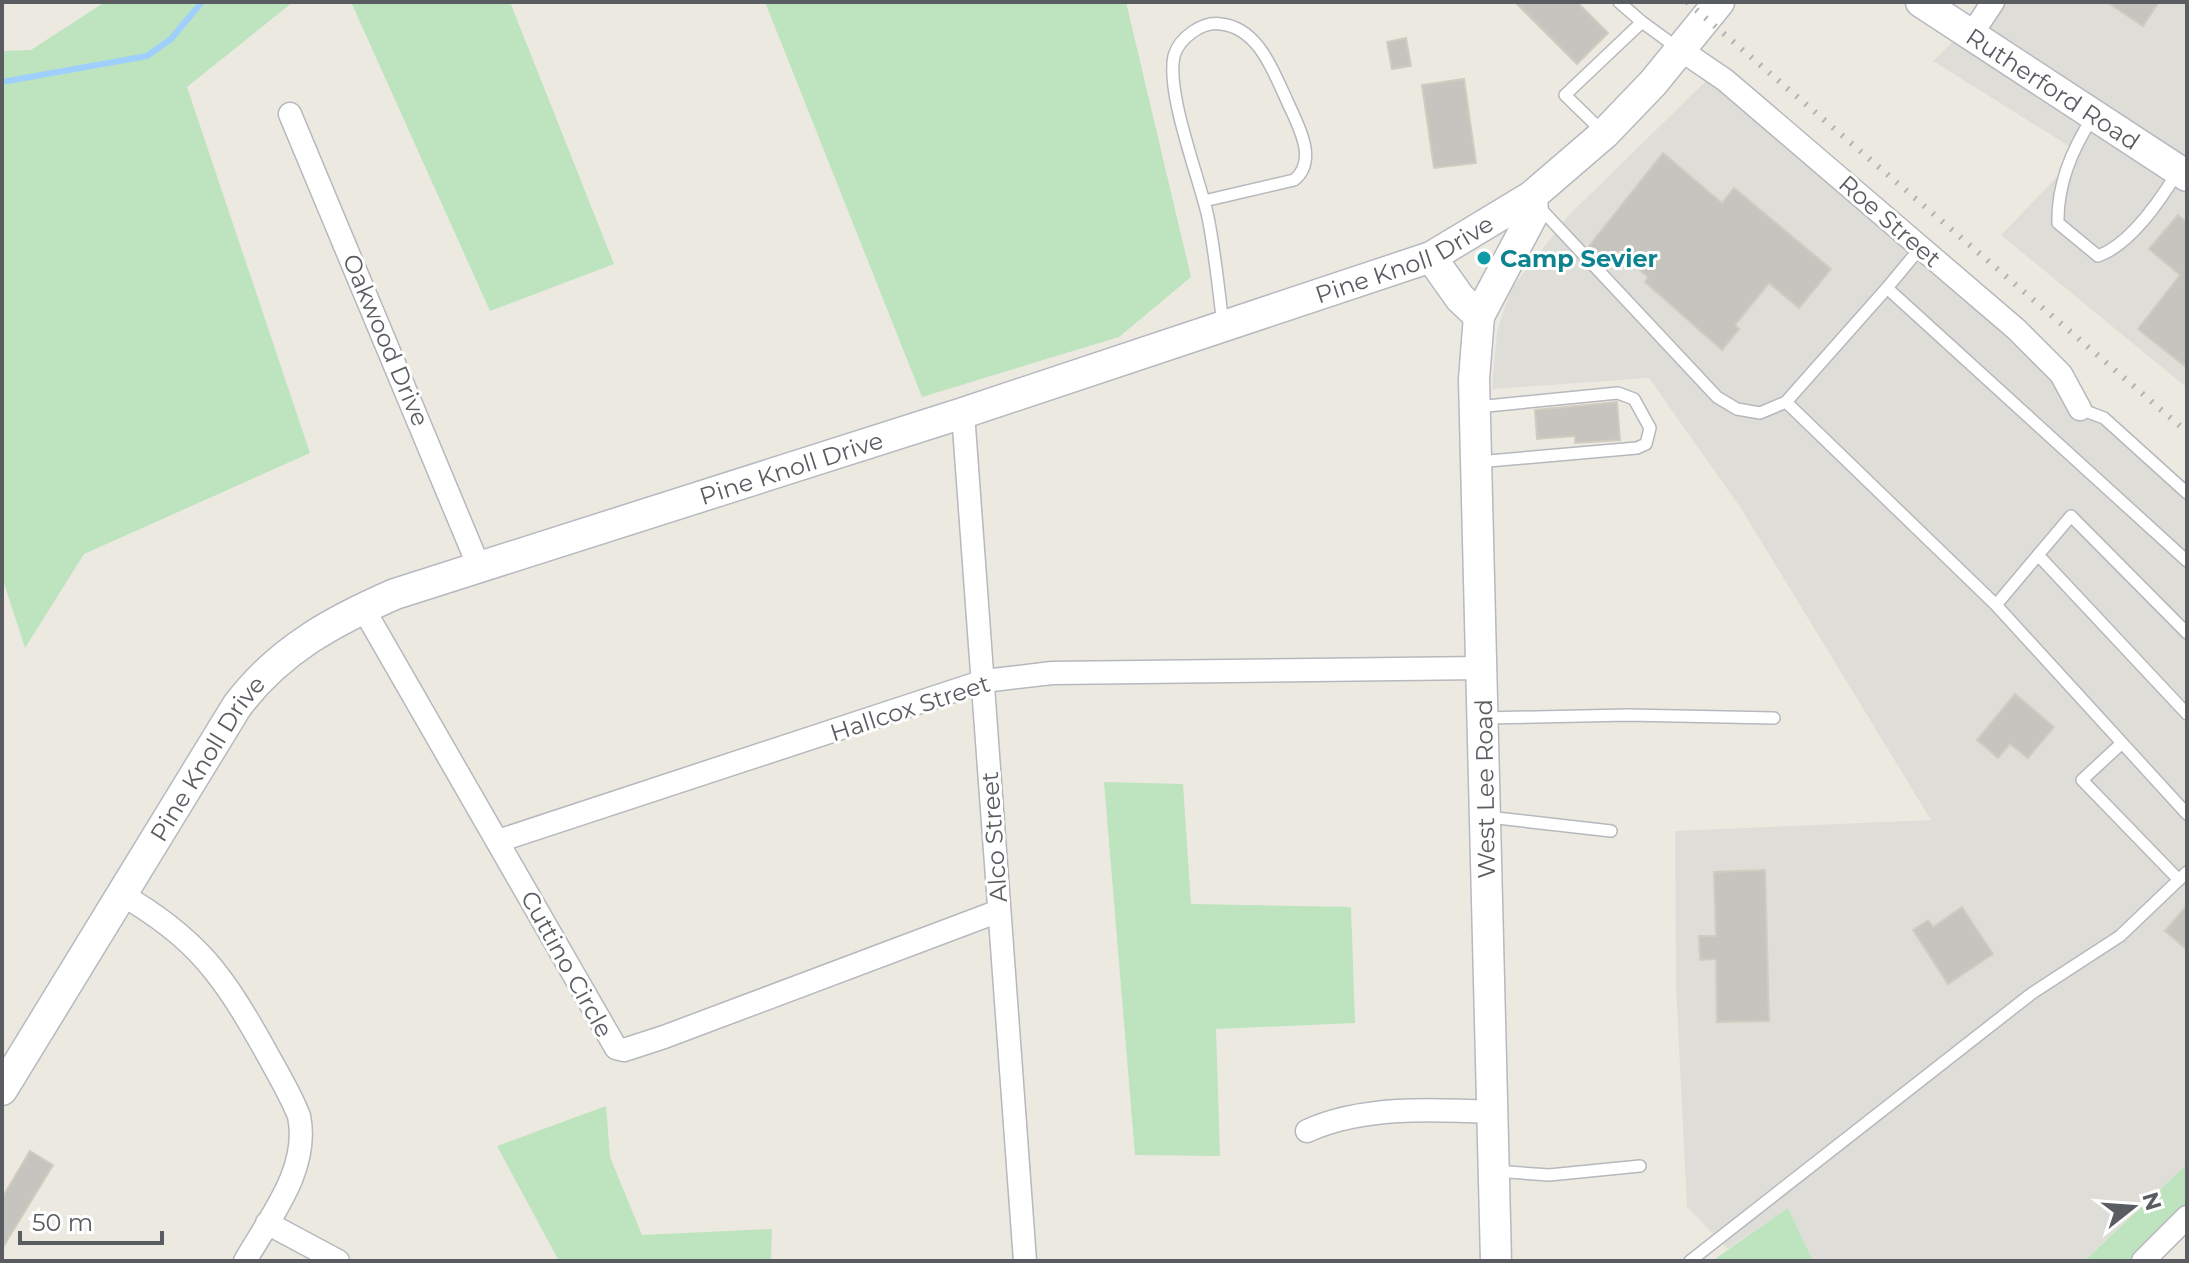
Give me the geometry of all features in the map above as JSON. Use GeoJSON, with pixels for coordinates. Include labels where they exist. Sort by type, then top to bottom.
{"type":"FeatureCollection","features":[{"type":"Feature","properties":{"kind":"street","name":"Pine Knoll Drive"},"geometry":{"type":"LineString","coordinates":[[2,1090],[248,691],[301,642],[363,608],[479,567],[963,413],[1431,257],[1532,196],[1604,134],[1681,50],[1719,2]]}},
{"type":"Feature","properties":{"kind":"street","name":"Rutherford Road"},"geometry":{"type":"LineString","coordinates":[[1921,2],[2183,173]]}},
{"type":"Feature","properties":{"kind":"street"},"geometry":{"type":"LineString","coordinates":[[1971,35],[1993,2]]}},
{"type":"Feature","properties":{"kind":"street","name":"Roe Street"},"geometry":{"type":"LineString","coordinates":[[1681,50],[1725,80],[1921,247],[2055,367],[2080,409]]}},
{"type":"Feature","properties":{"kind":"street","name":"Oakwood Drive"},"geometry":{"type":"LineString","coordinates":[[290,114],[479,567]]}},
{"type":"Feature","properties":{"kind":"street","name":"West Lee Road"},"geometry":{"type":"LineString","coordinates":[[1496,1261],[1475,407],[1479,316],[1533,214],[1532,196]]}},
{"type":"Feature","properties":{"kind":"street"},"geometry":{"type":"LineString","coordinates":[[1431,257],[1460,298],[1479,316]]}},
{"type":"Feature","properties":{"kind":"street","name":"Alco Street"},"geometry":{"type":"LineString","coordinates":[[963,413],[1025,1261]]}},
{"type":"Feature","properties":{"kind":"street","name":"Cuttino Circle"},"geometry":{"type":"LineString","coordinates":[[363,608],[616,1048],[624,1050],[999,911]]}},
{"type":"Feature","properties":{"kind":"street","name":"Hallcox Street"},"geometry":{"type":"LineString","coordinates":[[498,841],[888,716],[984,681],[1052,673],[1482,668]]}},
{"type":"Feature","properties":{"kind":"street"},"geometry":{"type":"LineString","coordinates":[[121,894],[178,931],[210,962],[245,1015],[294,1103],[303,1134],[301,1156],[245,1261]]}},
{"type":"Feature","properties":{"kind":"street"},"geometry":{"type":"LineString","coordinates":[[1307,1131],[1333,1119],[1367,1115],[1449,1109],[1492,1112]]}},
{"type":"Feature","properties":{"kind":"street"},"geometry":{"type":"LineString","coordinates":[[2143,1261],[2187,1217]]}},
{"type":"Feature","properties":{"kind":"street"},"geometry":{"type":"LineString","coordinates":[[267,1223],[338,1261]]}},
{"type":"Feature","properties":{"kind":"lane"},"geometry":{"type":"LineString","coordinates":[[1619,2],[1681,50]]}},
{"type":"Feature","properties":{"kind":"lane"},"geometry":{"type":"LineString","coordinates":[[1604,134],[1565,95],[1642,22]]}},
{"type":"Feature","properties":{"kind":"lane"},"geometry":{"type":"LineString","coordinates":[[1204,201],[1294,180],[1303,173],[1308,160],[1294,114],[1258,45],[1234,26],[1217,23],[1199,28],[1185,38],[1174,55],[1175,88],[1204,201],[1223,327]]}},
{"type":"Feature","properties":{"kind":"lane"},"geometry":{"type":"LineString","coordinates":[[2093,116],[2079,137],[2057,196],[2058,223],[2098,256],[2114,251],[2183,173]]}},
{"type":"Feature","properties":{"kind":"lane"},"geometry":{"type":"LineString","coordinates":[[1532,196],[1717,397],[1737,409],[1760,413],[1786,402],[1921,247]]}},
{"type":"Feature","properties":{"kind":"lane"},"geometry":{"type":"LineString","coordinates":[[1887,288],[2187,561]]}},
{"type":"Feature","properties":{"kind":"lane"},"geometry":{"type":"LineString","coordinates":[[1475,407],[1618,393],[1634,399],[1650,428],[1646,444],[1637,448],[1477,462]]}},
{"type":"Feature","properties":{"kind":"lane"},"geometry":{"type":"LineString","coordinates":[[1786,402],[1996,605],[2187,814]]}},
{"type":"Feature","properties":{"kind":"lane"},"geometry":{"type":"LineString","coordinates":[[2080,409],[2104,418],[2187,493]]}},
{"type":"Feature","properties":{"kind":"lane"},"geometry":{"type":"LineString","coordinates":[[1996,605],[2071,516],[2187,633]]}},
{"type":"Feature","properties":{"kind":"lane"},"geometry":{"type":"LineString","coordinates":[[2038,555],[2187,714]]}},
{"type":"Feature","properties":{"kind":"lane"},"geometry":{"type":"LineString","coordinates":[[1483,718],[1628,715],[1774,718]]}},
{"type":"Feature","properties":{"kind":"lane"},"geometry":{"type":"LineString","coordinates":[[1690,1261],[2031,994],[2120,936],[2183,876],[2082,780],[2122,743]]}},
{"type":"Feature","properties":{"kind":"lane"},"geometry":{"type":"LineString","coordinates":[[1486,817],[1611,831]]}},
{"type":"Feature","properties":{"kind":"lane"},"geometry":{"type":"LineString","coordinates":[[1494,1171],[1549,1175],[1640,1166]]}},
{"type":"Feature","properties":{"kind":"shaded area"},"geometry":{"type":"Polygon","coordinates":[[[1993,2],[2187,2],[2187,388],[2001,235],[2080,153],[1933,61],[1993,2]]]}},
{"type":"Feature","properties":{"kind":"shaded area"},"geometry":{"type":"Polygon","coordinates":[[[1712,75],[2187,487],[2187,1164],[2083,1261],[1813,1261],[1788,1208],[1728,1249],[1687,1207],[1676,985],[1675,831],[1931,820],[1742,510],[1649,378],[1492,389],[1497,331],[1511,289],[1568,216],[1712,75]]]}},
{"type":"Feature","properties":{"kind":"green space"},"geometry":{"type":"Polygon","coordinates":[[[105,2],[293,2],[187,87],[310,453],[84,554],[25,648],[2,577],[2,51],[31,50],[105,2]]]}},
{"type":"Feature","properties":{"kind":"green space"},"geometry":{"type":"Polygon","coordinates":[[[351,2],[510,2],[614,264],[490,311],[351,2]]]}},
{"type":"Feature","properties":{"kind":"green space"},"geometry":{"type":"Polygon","coordinates":[[[765,2],[1126,2],[1191,277],[1119,337],[922,397],[765,2]]]}},
{"type":"Feature","properties":{"kind":"green space"},"geometry":{"type":"Polygon","coordinates":[[[1104,782],[1183,784],[1191,904],[1351,907],[1355,1023],[1216,1029],[1220,1156],[1135,1155],[1104,782]]]}},
{"type":"Feature","properties":{"kind":"green space"},"geometry":{"type":"Polygon","coordinates":[[[606,1106],[610,1157],[642,1235],[772,1229],[771,1261],[559,1261],[497,1146],[606,1106]]]}},
{"type":"Feature","properties":{"kind":"green space"},"geometry":{"type":"Polygon","coordinates":[[[2187,1164],[2187,1218],[2135,1261],[2084,1261],[2187,1164]]]}},
{"type":"Feature","properties":{"kind":"green space"},"geometry":{"type":"Polygon","coordinates":[[[1788,1208],[1813,1261],[1712,1261],[1788,1208]]]}},
{"type":"Feature","properties":{"kind":"building"},"geometry":{"type":"Polygon","coordinates":[[[1515,2],[1577,2],[1608,33],[1577,64],[1515,2]]]}},
{"type":"Feature","properties":{"kind":"building"},"geometry":{"type":"Polygon","coordinates":[[[2107,2],[2159,2],[2143,26],[2107,2]]]}},
{"type":"Feature","properties":{"kind":"building"},"geometry":{"type":"Polygon","coordinates":[[[1406,38],[1411,66],[1392,69],[1387,42],[1406,38]]]}},
{"type":"Feature","properties":{"kind":"building"},"geometry":{"type":"Polygon","coordinates":[[[1464,79],[1476,163],[1434,168],[1422,85],[1464,79]]]}},
{"type":"Feature","properties":{"kind":"building"},"geometry":{"type":"Polygon","coordinates":[[[1663,153],[1722,203],[1734,188],[1831,269],[1799,308],[1769,283],[1735,325],[1739,329],[1722,350],[1645,282],[1648,277],[1618,252],[1610,263],[1589,246],[1663,153]]]}},
{"type":"Feature","properties":{"kind":"building"},"geometry":{"type":"Polygon","coordinates":[[[2178,215],[2187,222],[2187,368],[2138,329],[2180,275],[2149,249],[2178,215]]]}},
{"type":"Feature","properties":{"kind":"building"},"geometry":{"type":"Polygon","coordinates":[[[1617,402],[1620,440],[1575,443],[1575,436],[1537,439],[1535,410],[1617,402]]]}},
{"type":"Feature","properties":{"kind":"building"},"geometry":{"type":"Polygon","coordinates":[[[2015,694],[2054,727],[2028,758],[2010,744],[1998,758],[1977,740],[2015,694]]]}},
{"type":"Feature","properties":{"kind":"building"},"geometry":{"type":"Polygon","coordinates":[[[1765,870],[1769,1021],[1717,1022],[1716,959],[1700,960],[1699,936],[1716,936],[1714,872],[1765,870]]]}},
{"type":"Feature","properties":{"kind":"building"},"geometry":{"type":"Polygon","coordinates":[[[2187,905],[2187,950],[2165,931],[2187,905]]]}},
{"type":"Feature","properties":{"kind":"building"},"geometry":{"type":"Polygon","coordinates":[[[1962,907],[1993,954],[1948,984],[1913,930],[1928,920],[1933,927],[1962,907]]]}},
{"type":"Feature","properties":{"kind":"building"},"geometry":{"type":"Polygon","coordinates":[[[30,1151],[53,1165],[2,1249],[2,1198],[30,1151]]]}},
{"type":"Feature","properties":{"kind":"waterway"},"geometry":{"type":"LineString","coordinates":[[2,82],[147,56],[171,39],[202,2]]}},
{"type":"Feature","properties":{"kind":"railway"},"geometry":{"type":"LineString","coordinates":[[1687,2],[2187,432]]}},
{"type":"Feature","properties":{"kind":"place","name":"Camp Sevier"},"geometry":{"type":"Point","coordinates":[1484,258]}}]}
